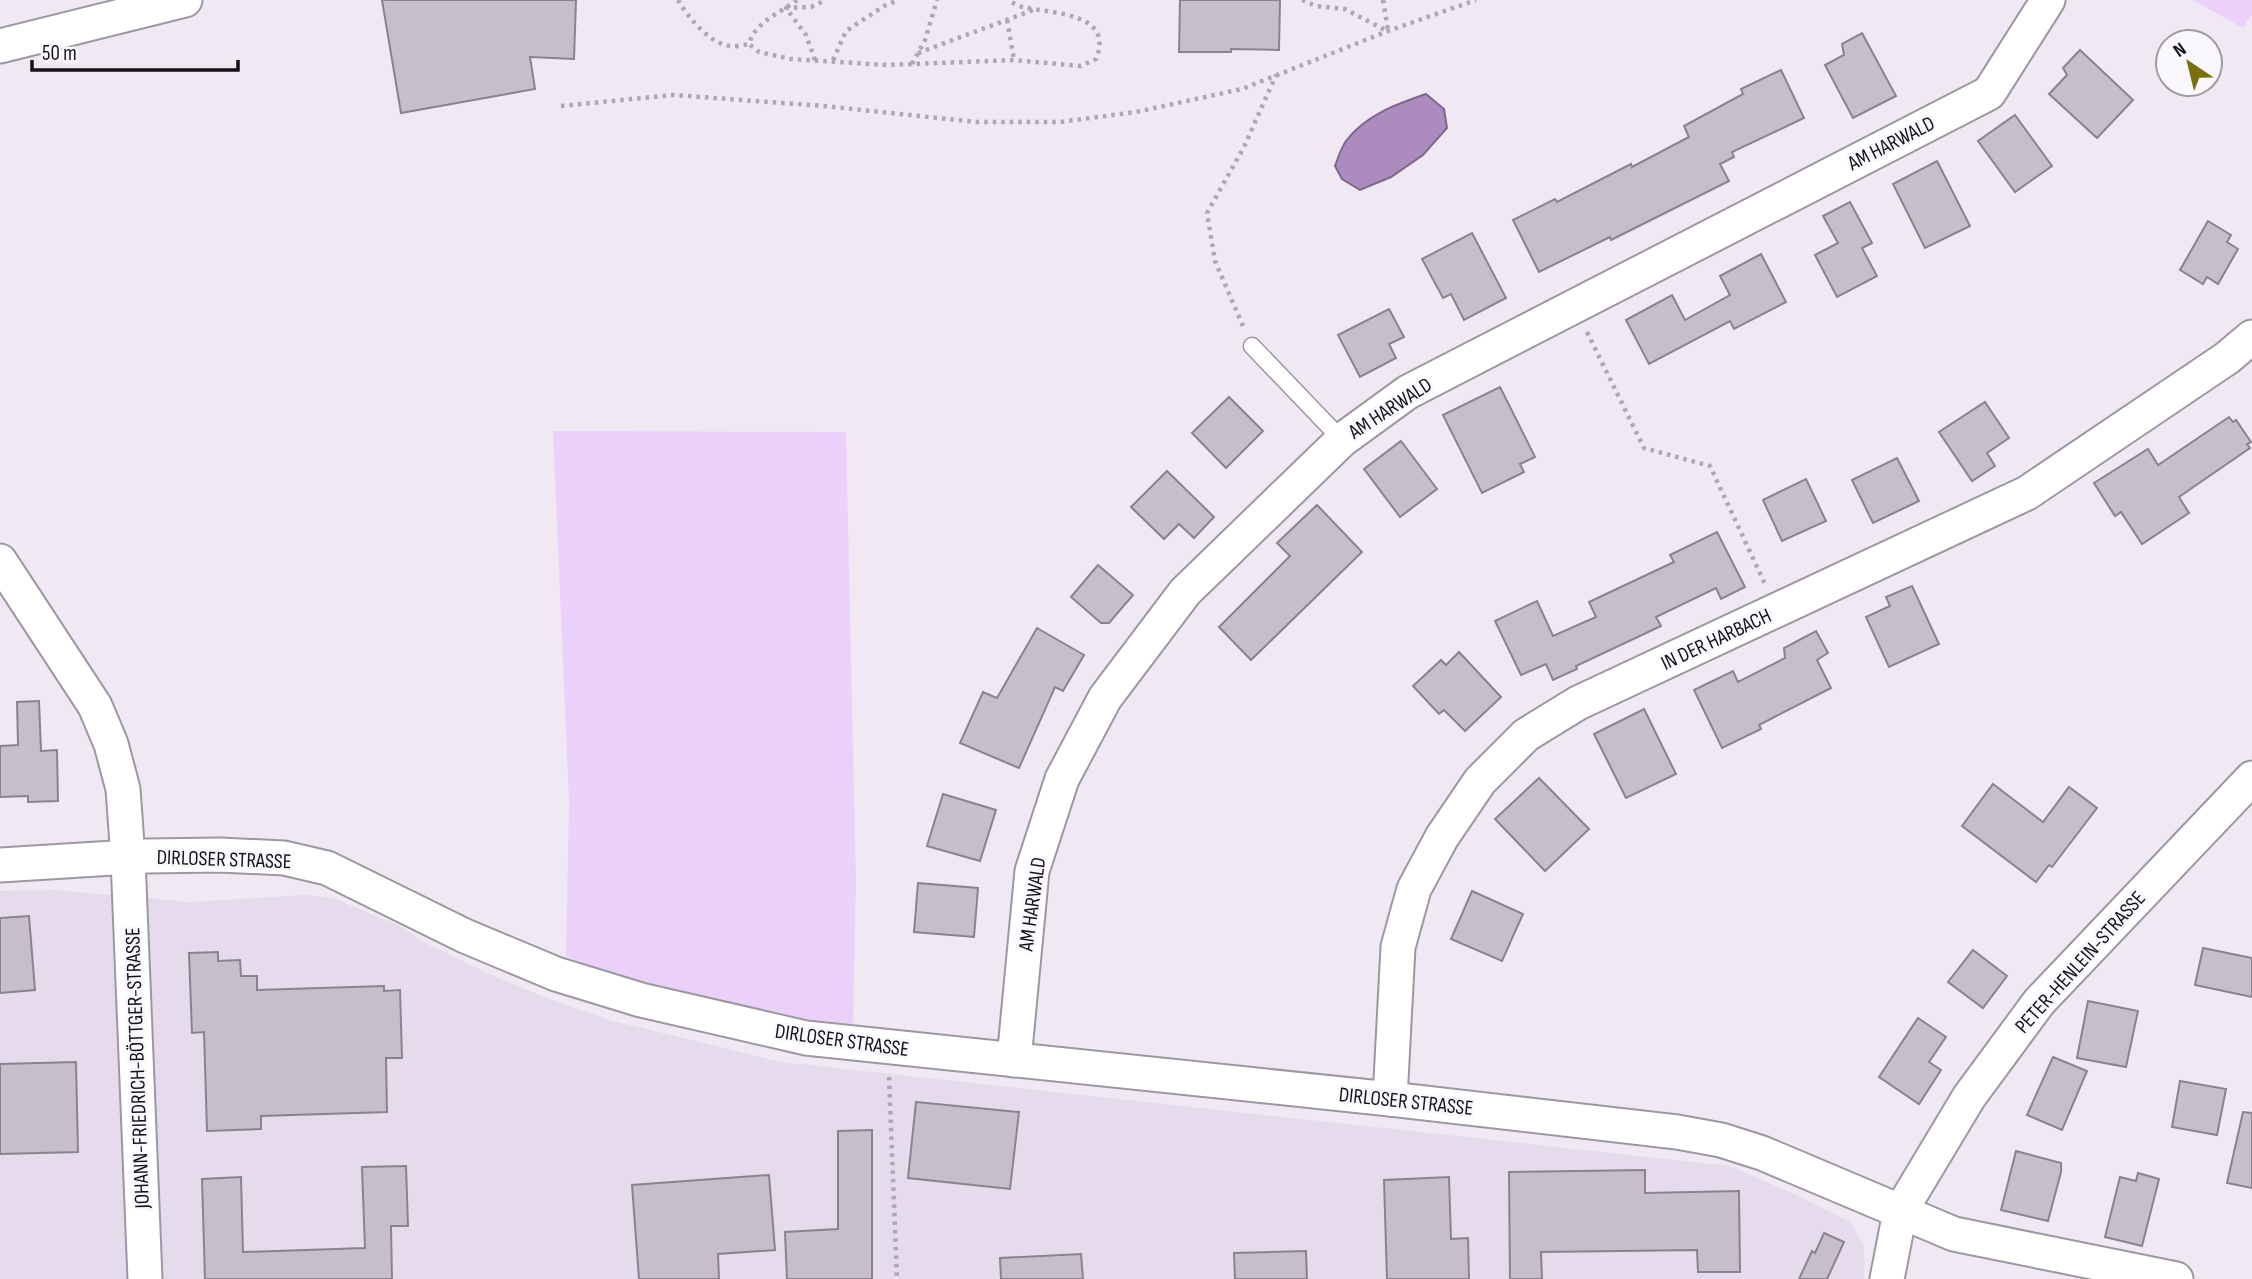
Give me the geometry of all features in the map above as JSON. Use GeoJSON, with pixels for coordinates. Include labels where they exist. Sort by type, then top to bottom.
{"type":"FeatureCollection","features":[{"type":"Feature","properties":{"kind":"street"},"geometry":{"type":"LineString","coordinates":[[0,46],[185,0]]}},
{"type":"Feature","properties":{"kind":"street","name":"AM HARWALD"},"geometry":{"type":"LineString","coordinates":[[1014,1060],[1032,871],[1062,779],[1105,698],[1185,592],[1342,440],[1408,392],[1989,93],[2048,0]]}},
{"type":"Feature","properties":{"kind":"street","name":"IN DER HARBACH"},"geometry":{"type":"LineString","coordinates":[[1390,1099],[1398,947],[1414,889],[1443,837],[1480,782],[1526,735],[1578,703],[2027,493],[2227,358],[2252,337]]}},
{"type":"Feature","properties":{"kind":"street","name":"DIRLOSER STRASSE"},"geometry":{"type":"LineString","coordinates":[[0,561],[94,706],[111,744],[123,789],[128,858],[220,855],[284,858],[327,868],[510,956],[599,989],[806,1038],[1390,1099],[1677,1132],[1721,1140],[1772,1157],[1954,1234],[2176,1279]]}},
{"type":"Feature","properties":{"kind":"street","name":"PETER-HENLEIN-STRASSE"},"geometry":{"type":"LineString","coordinates":[[1887,1279],[1900,1212],[1969,1097],[2039,1002],[2252,778]]}},
{"type":"Feature","properties":{"kind":"street"},"geometry":{"type":"LineString","coordinates":[[0,865],[128,858]]}},
{"type":"Feature","properties":{"kind":"street","name":"JOHANN-FRIEDRICH-BÖTTGER-STRASSE"},"geometry":{"type":"LineString","coordinates":[[128,858],[145,1279]]}},
{"type":"Feature","properties":{"kind":"lane"},"geometry":{"type":"LineString","coordinates":[[1252,345],[1342,440]]}},
{"type":"Feature","properties":{"kind":"path"},"geometry":{"type":"LineString","coordinates":[[686,0],[679,1],[706,35],[730,47],[749,44],[759,52],[791,59],[887,65],[1014,60],[1081,66],[1096,59],[1101,38],[1080,18],[1021,7],[1008,0]]}},
{"type":"Feature","properties":{"kind":"path"},"geometry":{"type":"LineString","coordinates":[[749,44],[751,35],[759,26],[797,0]]}},
{"type":"Feature","properties":{"kind":"path"},"geometry":{"type":"LineString","coordinates":[[786,8],[811,7],[826,0]]}},
{"type":"Feature","properties":{"kind":"path"},"geometry":{"type":"LineString","coordinates":[[833,60],[846,31],[898,0]]}},
{"type":"Feature","properties":{"kind":"path"},"geometry":{"type":"LineString","coordinates":[[912,65],[925,40],[937,0]]}},
{"type":"Feature","properties":{"kind":"path"},"geometry":{"type":"LineString","coordinates":[[1302,0],[1316,6],[1345,9],[1388,31]]}},
{"type":"Feature","properties":{"kind":"path"},"geometry":{"type":"LineString","coordinates":[[1383,0],[1388,31]]}},
{"type":"Feature","properties":{"kind":"path"},"geometry":{"type":"LineString","coordinates":[[561,106],[673,94],[976,122],[1060,122],[1136,112],[1242,89],[1388,31],[1476,0]]}},
{"type":"Feature","properties":{"kind":"path"},"geometry":{"type":"LineString","coordinates":[[786,8],[806,35],[815,60]]}},
{"type":"Feature","properties":{"kind":"path"},"geometry":{"type":"LineString","coordinates":[[918,53],[1037,9]]}},
{"type":"Feature","properties":{"kind":"path"},"geometry":{"type":"LineString","coordinates":[[1007,20],[1014,60]]}},
{"type":"Feature","properties":{"kind":"path"},"geometry":{"type":"LineString","coordinates":[[1252,345],[1214,261],[1207,213],[1244,147],[1276,74]]}},
{"type":"Feature","properties":{"kind":"path"},"geometry":{"type":"LineString","coordinates":[[1574,306],[1644,448],[1710,466],[1777,610]]}},
{"type":"Feature","properties":{"kind":"path"},"geometry":{"type":"LineString","coordinates":[[893,1048],[889,1069],[897,1279]]}},
{"type":"Feature","properties":{"kind":"shaded area"},"geometry":{"type":"Polygon","coordinates":[[[2193,0],[2252,0],[2252,15],[2243,28],[2193,0]]]}},
{"type":"Feature","properties":{"kind":"shaded area"},"geometry":{"type":"Polygon","coordinates":[[[1426,94],[1444,109],[1447,128],[1423,155],[1391,177],[1360,190],[1342,179],[1335,166],[1344,144],[1354,132],[1382,111],[1426,94]]]}},
{"type":"Feature","properties":{"kind":"shaded area"},"geometry":{"type":"Polygon","coordinates":[[[553,431],[846,432],[856,880],[853,1028],[791,1021],[615,977],[566,956],[569,802],[553,431]]]}},
{"type":"Feature","properties":{"kind":"shaded area"},"geometry":{"type":"Polygon","coordinates":[[[55,890],[189,902],[305,895],[333,898],[398,925],[424,942],[500,979],[552,1000],[609,1020],[782,1062],[1730,1166],[1850,1222],[1864,1245],[1864,1279],[0,1279],[0,891],[55,890]]]}},
{"type":"Feature","properties":{"kind":"building"},"geometry":{"type":"Polygon","coordinates":[[[382,0],[576,0],[574,59],[530,57],[535,89],[401,113],[382,0]]]}},
{"type":"Feature","properties":{"kind":"building"},"geometry":{"type":"Polygon","coordinates":[[[1180,0],[1280,0],[1279,50],[1179,52],[1180,0]]]}},
{"type":"Feature","properties":{"kind":"building"},"geometry":{"type":"Polygon","coordinates":[[[1862,33],[1896,96],[1853,118],[1825,65],[1844,55],[1842,44],[1862,33]]]}},
{"type":"Feature","properties":{"kind":"building"},"geometry":{"type":"Polygon","coordinates":[[[2080,50],[2133,100],[2097,138],[2049,94],[2067,75],[2063,68],[2080,50]]]}},
{"type":"Feature","properties":{"kind":"building"},"geometry":{"type":"Polygon","coordinates":[[[1781,70],[1804,118],[1732,152],[1734,157],[1720,164],[1729,181],[1611,240],[1610,237],[1539,272],[1513,220],[1555,199],[1557,202],[1631,164],[1632,167],[1689,137],[1684,126],[1743,94],[1741,89],[1781,70]]]}},
{"type":"Feature","properties":{"kind":"building"},"geometry":{"type":"Polygon","coordinates":[[[2015,115],[2052,166],[2015,192],[1978,141],[2015,115]]]}},
{"type":"Feature","properties":{"kind":"building"},"geometry":{"type":"Polygon","coordinates":[[[1937,161],[1970,226],[1925,248],[1893,184],[1937,161]]]}},
{"type":"Feature","properties":{"kind":"building"},"geometry":{"type":"Polygon","coordinates":[[[1850,202],[1872,243],[1862,248],[1877,276],[1837,297],[1815,255],[1838,243],[1823,216],[1850,202]]]}},
{"type":"Feature","properties":{"kind":"building"},"geometry":{"type":"Polygon","coordinates":[[[2208,221],[2231,235],[2227,242],[2238,249],[2218,284],[2207,277],[2203,284],[2180,270],[2208,221]]]}},
{"type":"Feature","properties":{"kind":"building"},"geometry":{"type":"Polygon","coordinates":[[[1472,233],[1506,298],[1464,320],[1451,294],[1443,298],[1422,259],[1472,233]]]}},
{"type":"Feature","properties":{"kind":"building"},"geometry":{"type":"Polygon","coordinates":[[[1761,254],[1786,302],[1734,329],[1730,321],[1649,364],[1626,320],[1672,295],[1685,320],[1730,295],[1720,276],[1761,254]]]}},
{"type":"Feature","properties":{"kind":"building"},"geometry":{"type":"Polygon","coordinates":[[[1389,309],[1404,337],[1389,344],[1396,358],[1360,377],[1338,335],[1389,309]]]}},
{"type":"Feature","properties":{"kind":"building"},"geometry":{"type":"Polygon","coordinates":[[[1500,387],[1535,457],[1520,464],[1524,472],[1482,493],[1443,415],[1500,387]]]}},
{"type":"Feature","properties":{"kind":"building"},"geometry":{"type":"Polygon","coordinates":[[[1229,397],[1263,431],[1226,468],[1192,433],[1229,397]]]}},
{"type":"Feature","properties":{"kind":"building"},"geometry":{"type":"Polygon","coordinates":[[[1985,402],[2009,438],[1987,453],[1995,466],[1972,481],[1939,432],[1985,402]]]}},
{"type":"Feature","properties":{"kind":"building"},"geometry":{"type":"Polygon","coordinates":[[[2229,417],[2233,422],[2236,420],[2251,442],[2247,444],[2250,448],[2179,497],[2189,513],[2142,544],[2121,512],[2115,516],[2094,483],[2148,449],[2158,465],[2229,417]]]}},
{"type":"Feature","properties":{"kind":"building"},"geometry":{"type":"Polygon","coordinates":[[[1401,441],[1437,489],[1400,517],[1364,469],[1401,441]]]}},
{"type":"Feature","properties":{"kind":"building"},"geometry":{"type":"Polygon","coordinates":[[[1897,458],[1919,501],[1873,523],[1852,480],[1897,458]]]}},
{"type":"Feature","properties":{"kind":"building"},"geometry":{"type":"Polygon","coordinates":[[[1167,471],[1214,517],[1194,538],[1179,524],[1164,539],[1131,507],[1167,471]]]}},
{"type":"Feature","properties":{"kind":"building"},"geometry":{"type":"Polygon","coordinates":[[[1806,479],[1826,521],[1782,541],[1763,500],[1806,479]]]}},
{"type":"Feature","properties":{"kind":"building"},"geometry":{"type":"Polygon","coordinates":[[[1317,505],[1362,552],[1251,660],[1219,627],[1290,556],[1277,543],[1317,505]]]}},
{"type":"Feature","properties":{"kind":"building"},"geometry":{"type":"Polygon","coordinates":[[[1717,532],[1745,587],[1721,599],[1716,588],[1656,617],[1661,626],[1576,666],[1577,669],[1553,680],[1546,664],[1521,675],[1495,621],[1537,601],[1553,636],[1596,617],[1589,602],[1674,562],[1670,555],[1717,532]]]}},
{"type":"Feature","properties":{"kind":"building"},"geometry":{"type":"Polygon","coordinates":[[[1098,565],[1133,595],[1109,623],[1101,623],[1071,597],[1098,565]]]}},
{"type":"Feature","properties":{"kind":"building"},"geometry":{"type":"Polygon","coordinates":[[[1912,586],[1939,644],[1889,667],[1866,617],[1890,606],[1886,597],[1912,586]]]}},
{"type":"Feature","properties":{"kind":"building"},"geometry":{"type":"Polygon","coordinates":[[[1037,628],[1084,655],[1063,691],[1055,687],[1019,768],[960,743],[983,692],[997,698],[1037,628]]]}},
{"type":"Feature","properties":{"kind":"building"},"geometry":{"type":"Polygon","coordinates":[[[1816,631],[1828,653],[1817,660],[1831,688],[1759,725],[1761,729],[1722,748],[1694,690],[1733,671],[1738,682],[1785,658],[1784,648],[1816,631]]]}},
{"type":"Feature","properties":{"kind":"building"},"geometry":{"type":"Polygon","coordinates":[[[1459,652],[1501,697],[1465,731],[1444,710],[1439,714],[1413,686],[1441,660],[1446,665],[1459,652]]]}},
{"type":"Feature","properties":{"kind":"building"},"geometry":{"type":"Polygon","coordinates":[[[39,701],[41,751],[57,750],[58,801],[28,802],[28,796],[0,797],[0,746],[18,745],[17,702],[39,701]]]}},
{"type":"Feature","properties":{"kind":"building"},"geometry":{"type":"Polygon","coordinates":[[[1644,709],[1676,774],[1626,798],[1594,734],[1644,709]]]}},
{"type":"Feature","properties":{"kind":"building"},"geometry":{"type":"Polygon","coordinates":[[[1539,778],[1589,829],[1545,871],[1495,819],[1539,778]]]}},
{"type":"Feature","properties":{"kind":"building"},"geometry":{"type":"Polygon","coordinates":[[[1993,784],[2043,822],[2069,787],[2097,808],[2052,867],[2049,865],[2036,882],[1962,826],[1993,784]]]}},
{"type":"Feature","properties":{"kind":"building"},"geometry":{"type":"Polygon","coordinates":[[[943,794],[996,810],[980,861],[927,846],[943,794]]]}},
{"type":"Feature","properties":{"kind":"building"},"geometry":{"type":"Polygon","coordinates":[[[918,883],[978,888],[974,937],[914,932],[918,883]]]}},
{"type":"Feature","properties":{"kind":"building"},"geometry":{"type":"Polygon","coordinates":[[[1472,891],[1523,914],[1502,961],[1451,939],[1472,891]]]}},
{"type":"Feature","properties":{"kind":"building"},"geometry":{"type":"Polygon","coordinates":[[[29,916],[35,990],[0,993],[0,918],[29,916]]]}},
{"type":"Feature","properties":{"kind":"building"},"geometry":{"type":"Polygon","coordinates":[[[2203,948],[2252,958],[2252,997],[2195,985],[2203,948]]]}},
{"type":"Feature","properties":{"kind":"building"},"geometry":{"type":"Polygon","coordinates":[[[1973,950],[2007,976],[1983,1008],[1948,982],[1973,950]]]}},
{"type":"Feature","properties":{"kind":"building"},"geometry":{"type":"Polygon","coordinates":[[[218,952],[218,961],[240,960],[241,976],[257,976],[257,990],[384,986],[384,991],[400,990],[402,1058],[386,1058],[387,1112],[261,1116],[261,1129],[207,1131],[204,1032],[192,1033],[189,953],[218,952]]]}},
{"type":"Feature","properties":{"kind":"building"},"geometry":{"type":"Polygon","coordinates":[[[2088,1001],[2138,1011],[2126,1067],[2077,1058],[2088,1001]]]}},
{"type":"Feature","properties":{"kind":"building"},"geometry":{"type":"Polygon","coordinates":[[[1918,1018],[1946,1037],[1929,1062],[1941,1070],[1919,1104],[1879,1077],[1918,1018]]]}},
{"type":"Feature","properties":{"kind":"building"},"geometry":{"type":"Polygon","coordinates":[[[2053,1057],[2087,1071],[2062,1130],[2027,1115],[2053,1057]]]}},
{"type":"Feature","properties":{"kind":"building"},"geometry":{"type":"Polygon","coordinates":[[[76,1062],[78,1152],[0,1154],[0,1064],[76,1062]]]}},
{"type":"Feature","properties":{"kind":"building"},"geometry":{"type":"Polygon","coordinates":[[[2180,1081],[2226,1089],[2217,1135],[2172,1127],[2180,1081]]]}},
{"type":"Feature","properties":{"kind":"building"},"geometry":{"type":"Polygon","coordinates":[[[916,1102],[1019,1112],[1010,1189],[908,1178],[916,1102]]]}},
{"type":"Feature","properties":{"kind":"building"},"geometry":{"type":"Polygon","coordinates":[[[2243,1112],[2252,1113],[2252,1188],[2227,1183],[2243,1112]]]}},
{"type":"Feature","properties":{"kind":"building"},"geometry":{"type":"Polygon","coordinates":[[[872,1130],[872,1279],[787,1279],[785,1232],[838,1229],[838,1131],[872,1130]]]}},
{"type":"Feature","properties":{"kind":"building"},"geometry":{"type":"Polygon","coordinates":[[[2016,1151],[2061,1163],[2048,1221],[2001,1210],[2016,1151]]]}},
{"type":"Feature","properties":{"kind":"building"},"geometry":{"type":"Polygon","coordinates":[[[406,1166],[408,1226],[391,1226],[392,1279],[205,1279],[202,1179],[241,1177],[243,1252],[365,1248],[362,1167],[406,1166]]]}},
{"type":"Feature","properties":{"kind":"building"},"geometry":{"type":"Polygon","coordinates":[[[1645,1170],[1645,1193],[1739,1191],[1740,1272],[1698,1272],[1697,1250],[1541,1252],[1542,1279],[1510,1279],[1509,1172],[1645,1170]]]}},
{"type":"Feature","properties":{"kind":"building"},"geometry":{"type":"Polygon","coordinates":[[[2138,1173],[2159,1179],[2142,1246],[2105,1237],[2120,1177],[2136,1181],[2138,1173]]]}},
{"type":"Feature","properties":{"kind":"building"},"geometry":{"type":"Polygon","coordinates":[[[769,1175],[775,1250],[718,1254],[719,1279],[639,1279],[632,1185],[769,1175]]]}},
{"type":"Feature","properties":{"kind":"building"},"geometry":{"type":"Polygon","coordinates":[[[1449,1177],[1451,1239],[1468,1238],[1469,1279],[1387,1279],[1384,1180],[1449,1177]]]}},
{"type":"Feature","properties":{"kind":"building"},"geometry":{"type":"Polygon","coordinates":[[[1824,1233],[1844,1242],[1827,1279],[1799,1279],[1812,1251],[1815,1253],[1824,1233]]]}},
{"type":"Feature","properties":{"kind":"building"},"geometry":{"type":"Polygon","coordinates":[[[1306,1251],[1307,1279],[1235,1279],[1234,1253],[1306,1251]]]}},
{"type":"Feature","properties":{"kind":"building"},"geometry":{"type":"Polygon","coordinates":[[[1081,1254],[1083,1279],[1001,1279],[1000,1258],[1081,1254]]]}}]}
